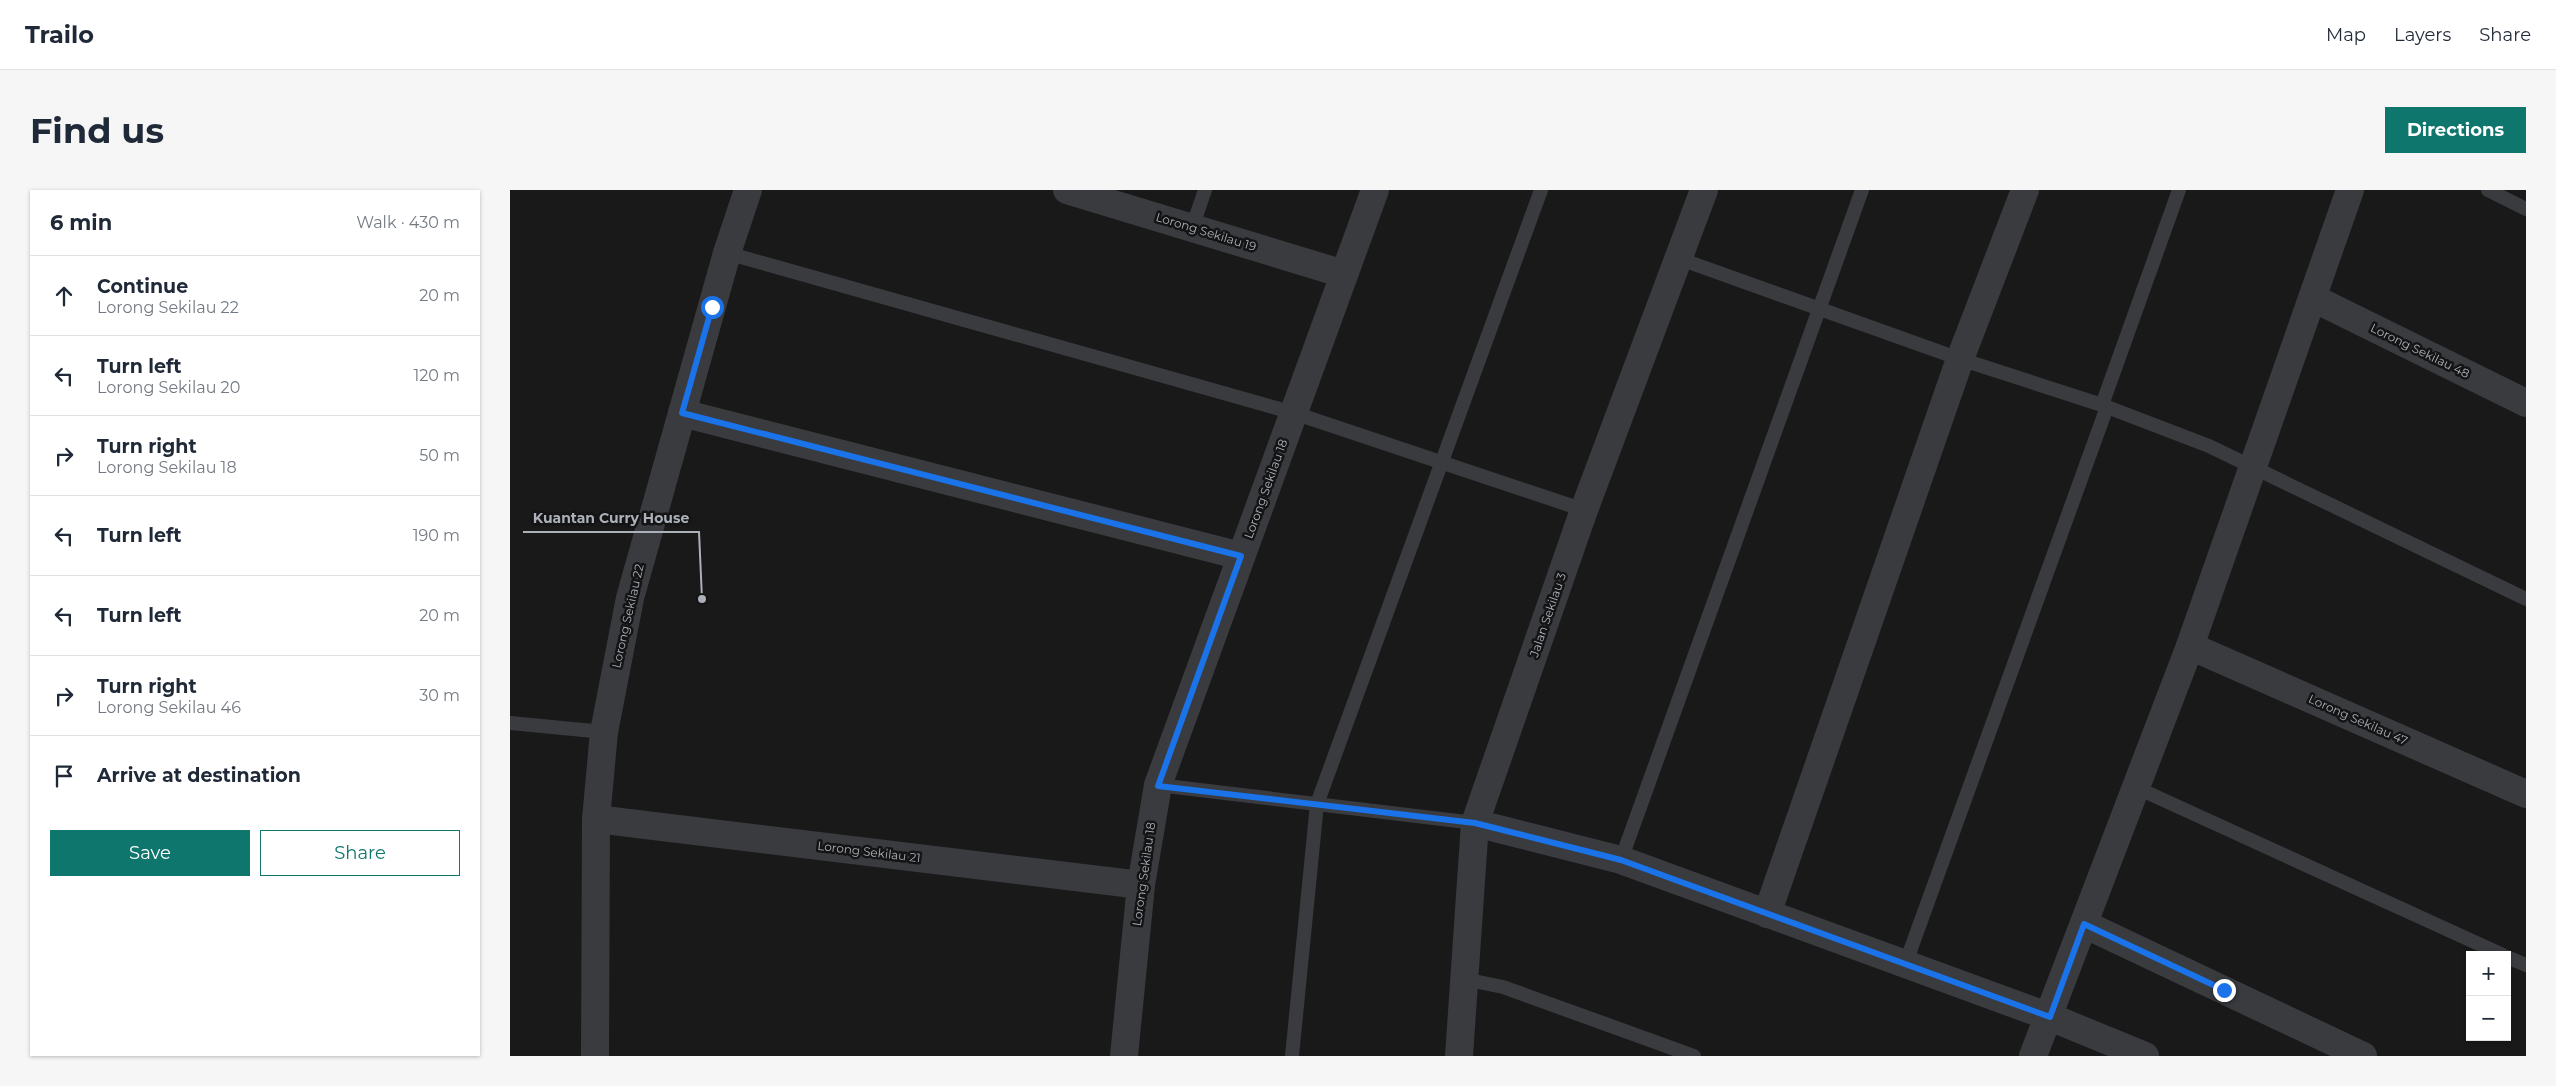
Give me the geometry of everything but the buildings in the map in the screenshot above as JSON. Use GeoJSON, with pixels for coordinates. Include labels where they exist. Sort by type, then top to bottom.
{"type":"FeatureCollection","features":[{"type":"Feature","properties":{"kind":"street","name":"Lorong Sekilau 22"},"geometry":{"type":"LineString","coordinates":[[595,1056],[596,819],[604,732],[630,598],[727,253],[748,190]]}},
{"type":"Feature","properties":{"kind":"street","name":"Lorong Sekilau 19"},"geometry":{"type":"LineString","coordinates":[[1067,190],[1344,274]]}},
{"type":"Feature","properties":{"kind":"street","name":"Lorong Sekilau 18"},"geometry":{"type":"LineString","coordinates":[[1124,1056],[1141,885],[1158,786],[1375,190]]}},
{"type":"Feature","properties":{"kind":"street","name":"Jalan Sekilau 3"},"geometry":{"type":"LineString","coordinates":[[1458,1056],[1475,823],[1584,510],[1680,259],[1704,190]]}},
{"type":"Feature","properties":{"kind":"street"},"geometry":{"type":"LineString","coordinates":[[1767,914],[1960,359],[2024,190]]}},
{"type":"Feature","properties":{"kind":"street"},"geometry":{"type":"LineString","coordinates":[[2033,1056],[2050,1017],[2135,787],[2190,646],[2350,190]]}},
{"type":"Feature","properties":{"kind":"street","name":"Lorong Sekilau 48"},"geometry":{"type":"LineString","coordinates":[[2313,298],[2526,403]]}},
{"type":"Feature","properties":{"kind":"street"},"geometry":{"type":"LineString","coordinates":[[682,413],[1241,556]]}},
{"type":"Feature","properties":{"kind":"street","name":"Lorong Sekilau 47"},"geometry":{"type":"LineString","coordinates":[[2190,646],[2526,794]]}},
{"type":"Feature","properties":{"kind":"street","name":"Lorong Sekilau 21"},"geometry":{"type":"LineString","coordinates":[[596,819],[1141,885]]}},
{"type":"Feature","properties":{"kind":"street"},"geometry":{"type":"LineString","coordinates":[[1475,823],[1621,860],[2050,1017],[2145,1056]]}},
{"type":"Feature","properties":{"kind":"street"},"geometry":{"type":"LineString","coordinates":[[2084,924],[2363,1056]]}},
{"type":"Feature","properties":{"kind":"lane"},"geometry":{"type":"LineString","coordinates":[[1192,228],[1205,190]]}},
{"type":"Feature","properties":{"kind":"lane"},"geometry":{"type":"LineString","coordinates":[[1292,1056],[1317,804],[1541,190]]}},
{"type":"Feature","properties":{"kind":"lane"},"geometry":{"type":"LineString","coordinates":[[1621,860],[1862,190]]}},
{"type":"Feature","properties":{"kind":"lane"},"geometry":{"type":"LineString","coordinates":[[1905,965],[2105,406],[2179,190]]}},
{"type":"Feature","properties":{"kind":"lane"},"geometry":{"type":"LineString","coordinates":[[2488,190],[2526,209]]}},
{"type":"Feature","properties":{"kind":"lane"},"geometry":{"type":"LineString","coordinates":[[727,253],[1294,413],[1584,510]]}},
{"type":"Feature","properties":{"kind":"lane"},"geometry":{"type":"LineString","coordinates":[[1680,259],[1819,307],[1960,359],[2105,406],[2209,446],[2526,599]]}},
{"type":"Feature","properties":{"kind":"lane"},"geometry":{"type":"LineString","coordinates":[[510,723],[604,732]]}},
{"type":"Feature","properties":{"kind":"lane"},"geometry":{"type":"LineString","coordinates":[[1158,786],[1475,823]]}},
{"type":"Feature","properties":{"kind":"lane"},"geometry":{"type":"LineString","coordinates":[[2135,787],[2494,951]]}},
{"type":"Feature","properties":{"kind":"lane"},"geometry":{"type":"LineString","coordinates":[[2511,959],[2526,965]]}},
{"type":"Feature","properties":{"kind":"lane"},"geometry":{"type":"LineString","coordinates":[[1464,979],[1503,987],[1694,1056]]}},
{"type":"Feature","properties":{"kind":"place","name":"Kuantan Curry House"},"geometry":{"type":"Point","coordinates":[702,599]}},
{"type":"Feature","properties":{"kind":"route"},"geometry":{"type":"LineString","coordinates":[[712,307],[682,413],[1241,556],[1158,786],[1475,823],[1621,860],[2050,1017],[2084,924],[2224,990]]}}]}
